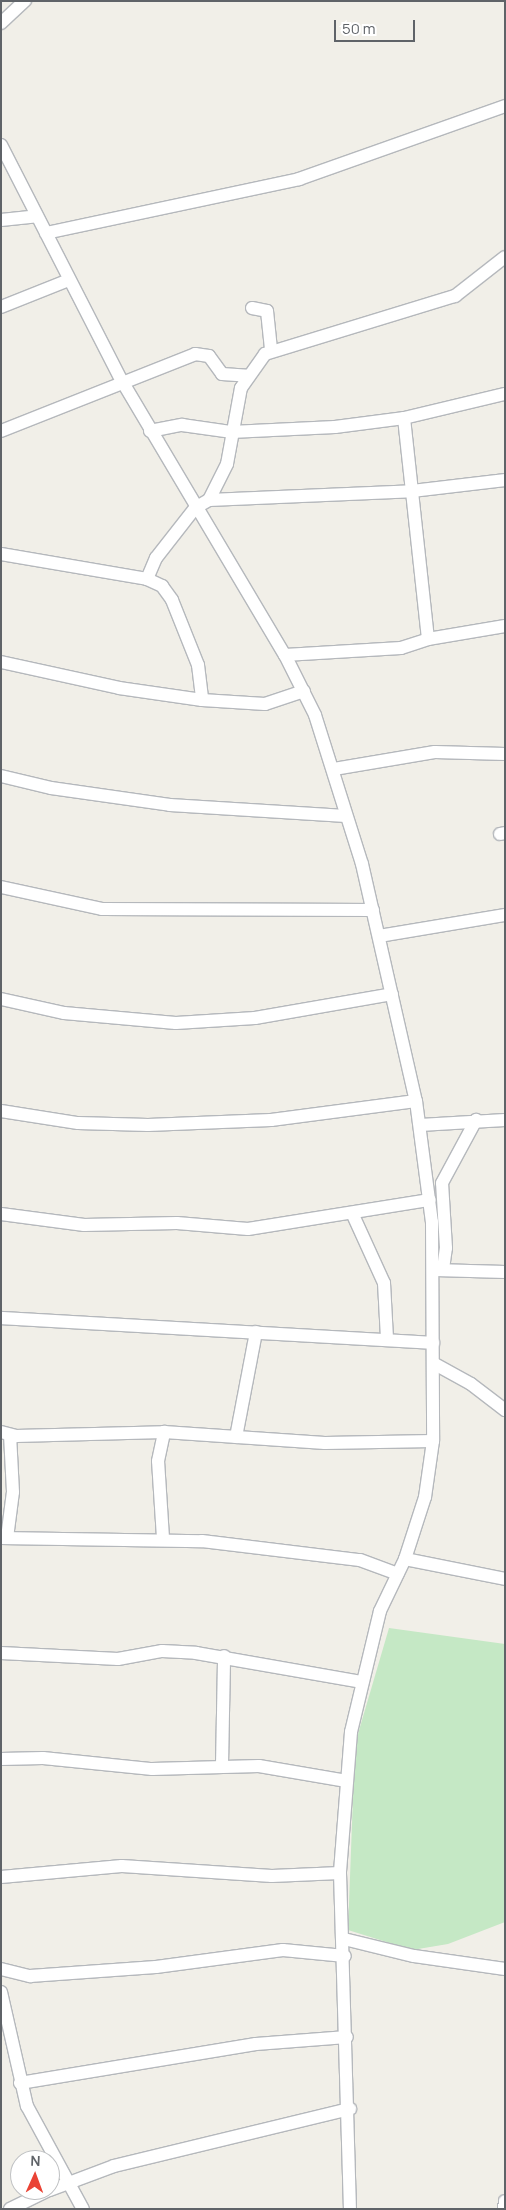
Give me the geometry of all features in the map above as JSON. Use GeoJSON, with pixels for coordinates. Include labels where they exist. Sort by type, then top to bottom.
{"type":"FeatureCollection","features":[{"type":"Feature","properties":{"kind":"street"},"geometry":{"type":"LineString","coordinates":[[1,23],[25,1]]}},
{"type":"Feature","properties":{"kind":"street"},"geometry":{"type":"LineString","coordinates":[[46,233],[299,179],[505,106]]}},
{"type":"Feature","properties":{"kind":"street"},"geometry":{"type":"LineString","coordinates":[[1,145],[122,381],[195,508],[285,655],[304,691],[334,769],[373,910],[416,1101],[438,1269],[433,1344],[433,1441],[425,1497],[405,1559],[380,1611],[350,1732],[340,1873],[350,2109],[350,2209]]}},
{"type":"Feature","properties":{"kind":"street"},"geometry":{"type":"LineString","coordinates":[[1,220],[37,216]]}},
{"type":"Feature","properties":{"kind":"street"},"geometry":{"type":"LineString","coordinates":[[209,500],[226,464],[231,432],[248,376],[271,350],[315,342],[454,296],[505,257]]}},
{"type":"Feature","properties":{"kind":"street"},"geometry":{"type":"LineString","coordinates":[[1,307],[70,280]]}},
{"type":"Feature","properties":{"kind":"street"},"geometry":{"type":"LineString","coordinates":[[252,308],[266,311],[271,350]]}},
{"type":"Feature","properties":{"kind":"street"},"geometry":{"type":"LineString","coordinates":[[1,430],[122,381],[200,353],[209,356],[222,374],[248,376]]}},
{"type":"Feature","properties":{"kind":"street"},"geometry":{"type":"LineString","coordinates":[[150,431],[182,425],[231,432],[335,427],[404,418],[505,394]]}},
{"type":"Feature","properties":{"kind":"street"},"geometry":{"type":"LineString","coordinates":[[404,418],[428,639]]}},
{"type":"Feature","properties":{"kind":"street"},"geometry":{"type":"LineString","coordinates":[[147,579],[156,558],[195,508],[209,500],[412,491],[505,480]]}},
{"type":"Feature","properties":{"kind":"street"},"geometry":{"type":"LineString","coordinates":[[1,554],[147,579],[162,586],[172,600],[198,665],[202,700]]}},
{"type":"Feature","properties":{"kind":"street"},"geometry":{"type":"LineString","coordinates":[[285,655],[401,648],[428,639],[505,626]]}},
{"type":"Feature","properties":{"kind":"street"},"geometry":{"type":"LineString","coordinates":[[1,662],[202,700],[265,704],[304,691]]}},
{"type":"Feature","properties":{"kind":"street"},"geometry":{"type":"LineString","coordinates":[[334,769],[435,752],[505,754]]}},
{"type":"Feature","properties":{"kind":"street"},"geometry":{"type":"LineString","coordinates":[[1,776],[170,805],[346,816]]}},
{"type":"Feature","properties":{"kind":"street"},"geometry":{"type":"LineString","coordinates":[[1,887],[102,909],[373,910]]}},
{"type":"Feature","properties":{"kind":"street"},"geometry":{"type":"LineString","coordinates":[[379,936],[505,915]]}},
{"type":"Feature","properties":{"kind":"street"},"geometry":{"type":"LineString","coordinates":[[1,999],[64,1013],[176,1024],[255,1018],[392,994]]}},
{"type":"Feature","properties":{"kind":"street"},"geometry":{"type":"LineString","coordinates":[[1,1111],[78,1123],[148,1125],[271,1120],[416,1101]]}},
{"type":"Feature","properties":{"kind":"street"},"geometry":{"type":"LineString","coordinates":[[420,1125],[476,1120],[505,1120]]}},
{"type":"Feature","properties":{"kind":"street"},"geometry":{"type":"LineString","coordinates":[[438,1269],[446,1248],[442,1183],[476,1120]]}},
{"type":"Feature","properties":{"kind":"street"},"geometry":{"type":"LineString","coordinates":[[1,1214],[84,1225],[177,1223],[248,1229],[353,1215],[430,1200]]}},
{"type":"Feature","properties":{"kind":"street"},"geometry":{"type":"LineString","coordinates":[[353,1215],[384,1283],[387,1338]]}},
{"type":"Feature","properties":{"kind":"street"},"geometry":{"type":"LineString","coordinates":[[438,1269],[505,1272]]}},
{"type":"Feature","properties":{"kind":"street"},"geometry":{"type":"LineString","coordinates":[[1,1318],[387,1338],[433,1344]]}},
{"type":"Feature","properties":{"kind":"street"},"geometry":{"type":"LineString","coordinates":[[236,1437],[256,1332]]}},
{"type":"Feature","properties":{"kind":"street"},"geometry":{"type":"LineString","coordinates":[[433,1363],[505,1410]]}},
{"type":"Feature","properties":{"kind":"street"},"geometry":{"type":"LineString","coordinates":[[163,1538],[158,1461],[164,1432]]}},
{"type":"Feature","properties":{"kind":"street"},"geometry":{"type":"LineString","coordinates":[[398,1574],[360,1560],[163,1538],[4,1538],[13,1492],[6,1433],[164,1432],[326,1443],[433,1441]]}},
{"type":"Feature","properties":{"kind":"street"},"geometry":{"type":"LineString","coordinates":[[405,1559],[505,1580]]}},
{"type":"Feature","properties":{"kind":"street"},"geometry":{"type":"LineString","coordinates":[[1,1653],[118,1659],[162,1651],[224,1656],[362,1682]]}},
{"type":"Feature","properties":{"kind":"street"},"geometry":{"type":"LineString","coordinates":[[222,1765],[224,1656]]}},
{"type":"Feature","properties":{"kind":"street"},"geometry":{"type":"LineString","coordinates":[[1,1759],[43,1758],[152,1769],[222,1765],[259,1766],[347,1781]]}},
{"type":"Feature","properties":{"kind":"street"},"geometry":{"type":"LineString","coordinates":[[1,1877],[122,1866],[272,1876],[340,1873]]}},
{"type":"Feature","properties":{"kind":"street"},"geometry":{"type":"LineString","coordinates":[[344,1939],[414,1956],[505,1969]]}},
{"type":"Feature","properties":{"kind":"street"},"geometry":{"type":"LineString","coordinates":[[1,1968],[30,1976],[156,1967],[283,1950],[345,1956]]}},
{"type":"Feature","properties":{"kind":"street"},"geometry":{"type":"LineString","coordinates":[[1,1992],[20,2083],[27,2106],[70,2180],[83,2209]]}},
{"type":"Feature","properties":{"kind":"street"},"geometry":{"type":"LineString","coordinates":[[20,2083],[256,2044],[347,2037]]}},
{"type":"Feature","properties":{"kind":"street"},"geometry":{"type":"LineString","coordinates":[[60,2185],[70,2180],[350,2109]]}},
{"type":"Feature","properties":{"kind":"street"},"geometry":{"type":"LineString","coordinates":[[10,2209],[29,2200]]}},
{"type":"Feature","properties":{"kind":"street"},"geometry":{"type":"LineString","coordinates":[[504,2209],[505,2201]]}},
{"type":"Feature","properties":{"kind":"green space"},"geometry":{"type":"Polygon","coordinates":[[[389,1628],[505,1644],[505,1922],[448,1944],[412,1950],[348,1930],[355,1744],[389,1628]]]}}]}
